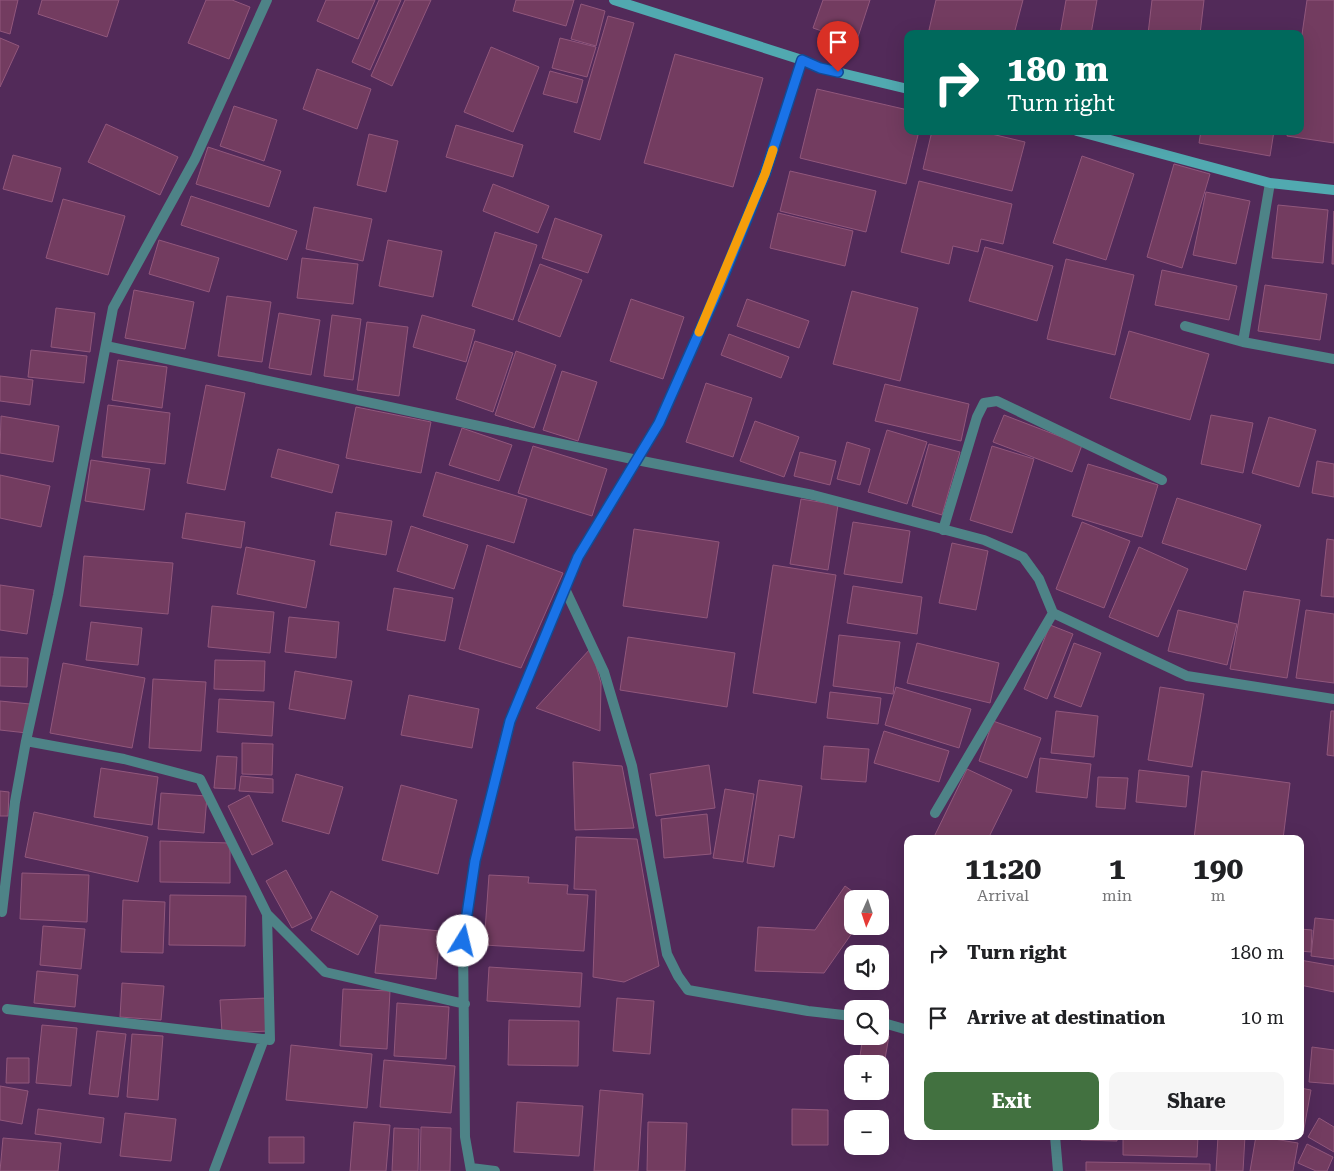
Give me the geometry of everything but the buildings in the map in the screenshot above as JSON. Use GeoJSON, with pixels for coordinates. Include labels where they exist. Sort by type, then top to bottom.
{"type":"FeatureCollection","features":[{"type":"Feature","properties":{"kind":"street"},"geometry":{"type":"LineString","coordinates":[[2,912],[15,802],[26,741],[58,595],[113,308],[196,159],[267,0]]}},
{"type":"Feature","properties":{"kind":"street"},"geometry":{"type":"LineString","coordinates":[[614,0],[802,60],[820,68],[904,88]]}},
{"type":"Feature","properties":{"kind":"street"},"geometry":{"type":"LineString","coordinates":[[496,1171],[471,1170],[465,1137],[463,941],[475,861],[510,721],[578,557],[659,423],[718,290],[765,174],[802,60]]}},
{"type":"Feature","properties":{"kind":"street"},"geometry":{"type":"LineString","coordinates":[[1092,135],[1270,183],[1334,190]]}},
{"type":"Feature","properties":{"kind":"street"},"geometry":{"type":"LineString","coordinates":[[1243,342],[1270,183]]}},
{"type":"Feature","properties":{"kind":"street"},"geometry":{"type":"LineString","coordinates":[[1185,326],[1243,342],[1334,359]]}},
{"type":"Feature","properties":{"kind":"street"},"geometry":{"type":"LineString","coordinates":[[106,346],[637,460],[814,495],[984,540],[1024,557],[1039,579],[1053,613],[1186,676],[1334,700]]}},
{"type":"Feature","properties":{"kind":"street"},"geometry":{"type":"LineString","coordinates":[[943,530],[977,416],[984,403],[997,401],[1162,480]]}},
{"type":"Feature","properties":{"kind":"street"},"geometry":{"type":"LineString","coordinates":[[565,589],[604,672],[629,757],[667,954],[678,976],[688,990],[808,1011],[844,1015]]}},
{"type":"Feature","properties":{"kind":"street"},"geometry":{"type":"LineString","coordinates":[[935,813],[1053,613]]}},
{"type":"Feature","properties":{"kind":"street"},"geometry":{"type":"LineString","coordinates":[[26,741],[124,759],[200,779],[267,914],[325,972],[465,1004]]}},
{"type":"Feature","properties":{"kind":"street"},"geometry":{"type":"LineString","coordinates":[[7,1009],[270,1040],[267,914]]}},
{"type":"Feature","properties":{"kind":"street"},"geometry":{"type":"LineString","coordinates":[[889,1025],[904,1029]]}},
{"type":"Feature","properties":{"kind":"street"},"geometry":{"type":"LineString","coordinates":[[214,1171],[264,1039]]}},
{"type":"Feature","properties":{"kind":"street"},"geometry":{"type":"LineString","coordinates":[[1055,1140],[1058,1171]]}},
{"type":"Feature","properties":{"kind":"slow traffic"},"geometry":{"type":"LineString","coordinates":[[699,332],[718,290],[773,150]]}},
{"type":"Feature","properties":{"kind":"route"},"geometry":{"type":"LineString","coordinates":[[463,941],[475,861],[510,721],[578,557],[659,423],[718,290],[765,174],[802,60],[820,68],[838,72]]}}]}
